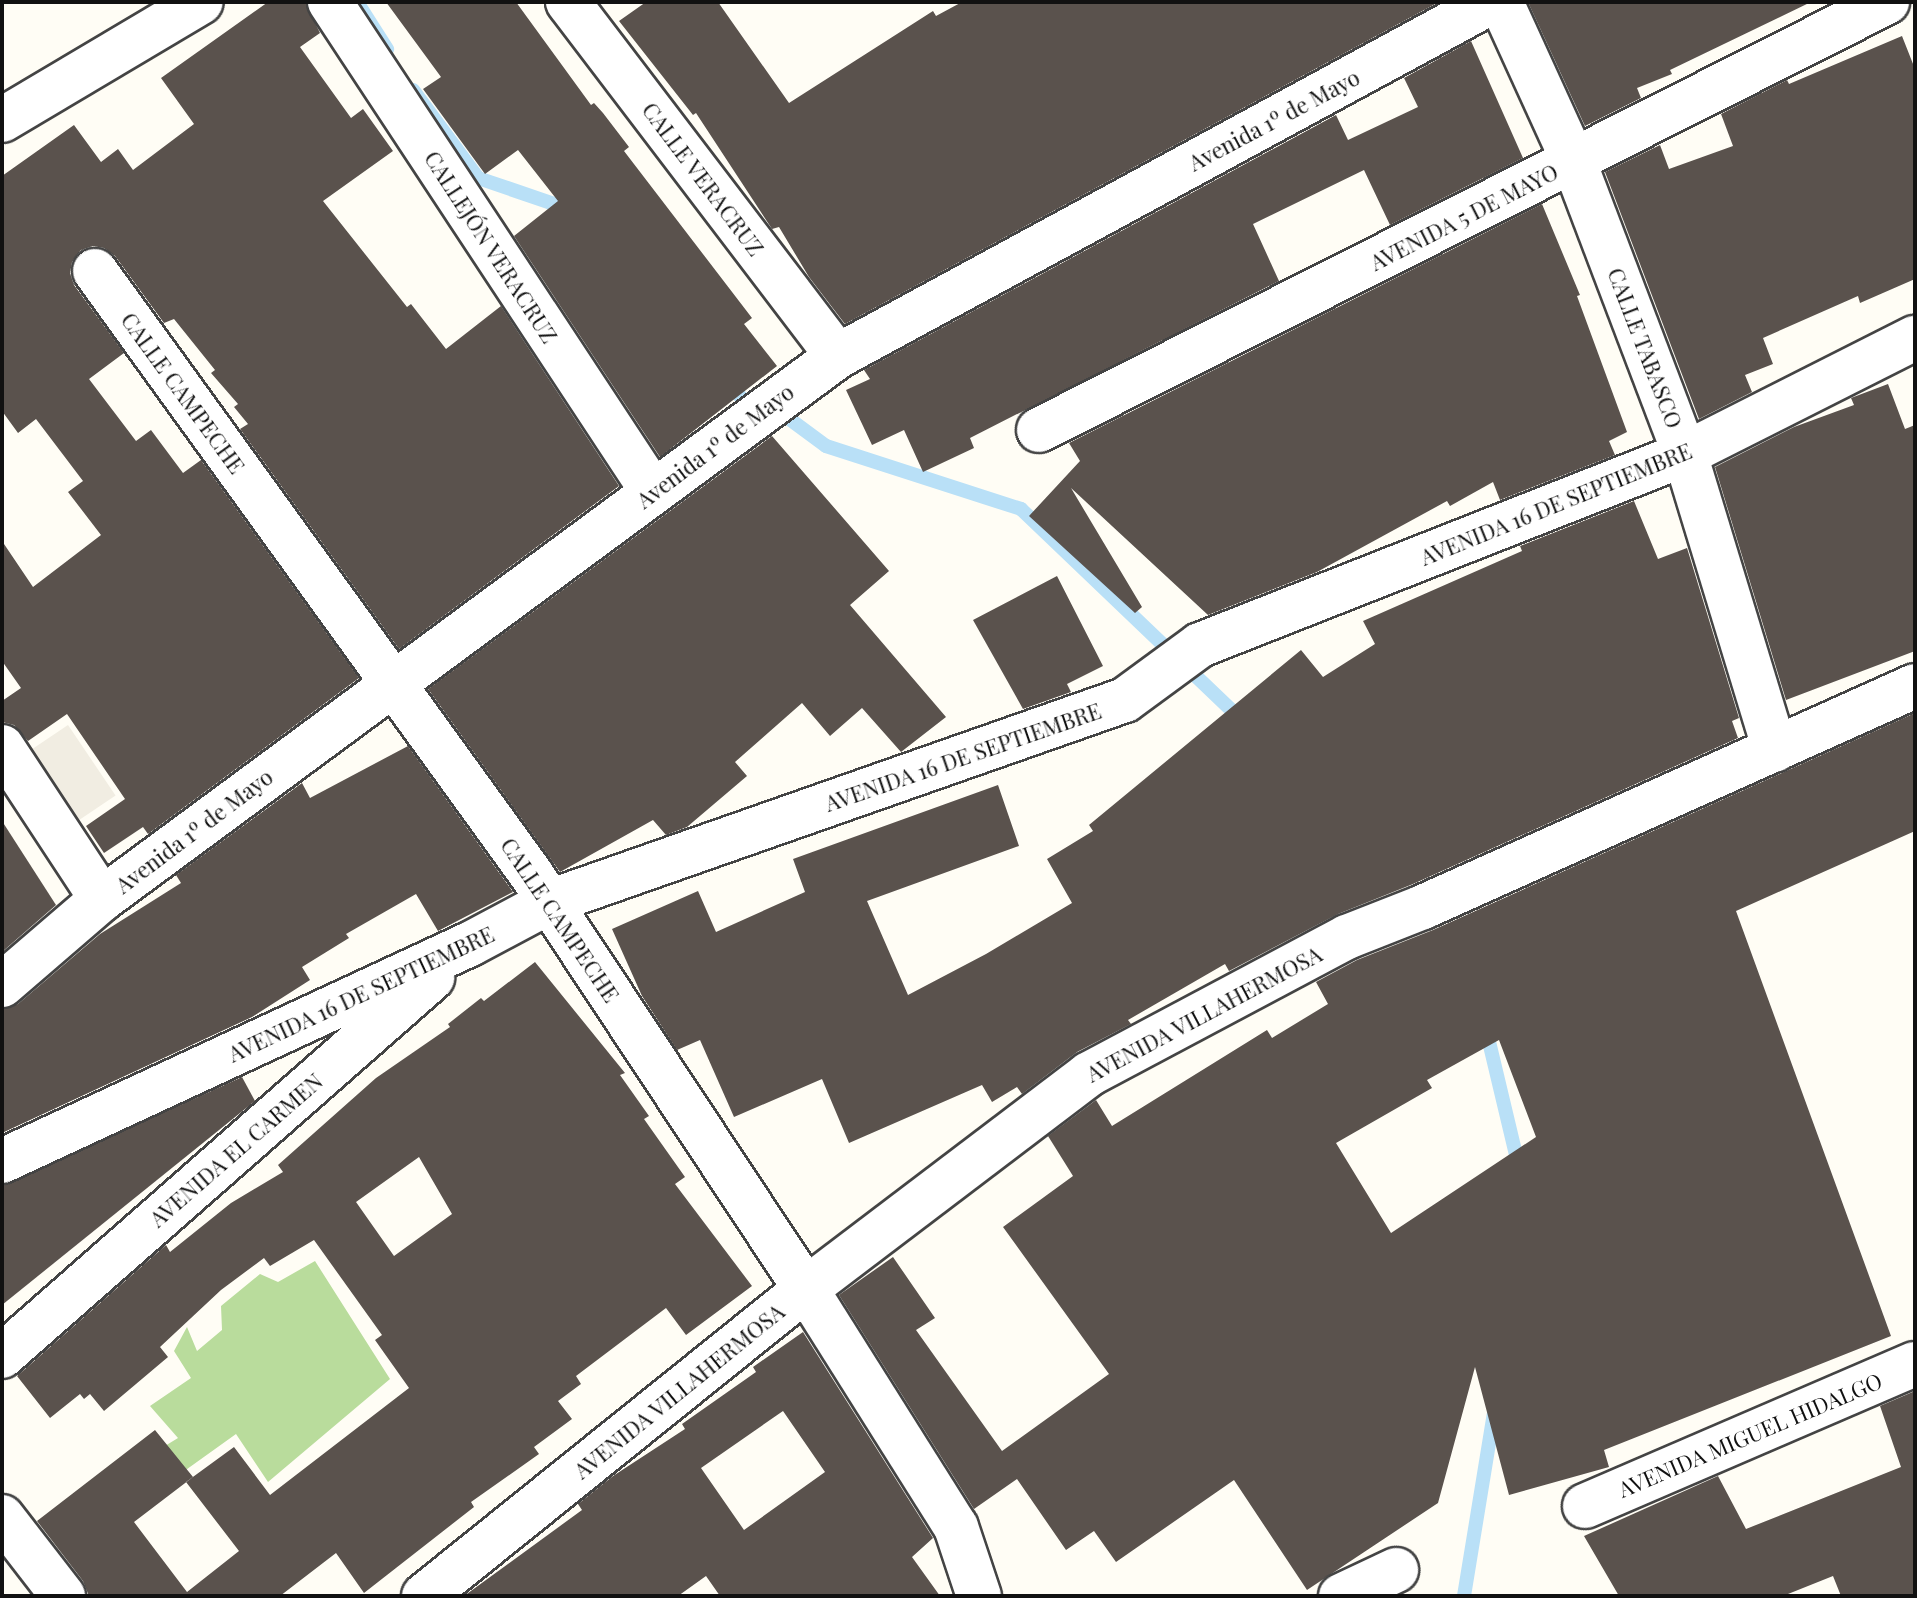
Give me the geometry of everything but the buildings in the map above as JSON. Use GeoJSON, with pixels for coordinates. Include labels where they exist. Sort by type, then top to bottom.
{"type":"FeatureCollection","features":[{"type":"Feature","properties":{"kind":"street"},"geometry":{"type":"LineString","coordinates":[[2,120],[201,2]]}},
{"type":"Feature","properties":{"kind":"street","name":"CALLEJÓN VERACRUZ"},"geometry":{"type":"LineString","coordinates":[[330,2],[653,492]]}},
{"type":"Feature","properties":{"kind":"street","name":"CALLE VERACRUZ"},"geometry":{"type":"LineString","coordinates":[[568,2],[838,356]]}},
{"type":"Feature","properties":{"kind":"street","name":"Avenida 1º de Mayo"},"geometry":{"type":"LineString","coordinates":[[2,985],[102,899],[838,356],[1491,2]]}},
{"type":"Feature","properties":{"kind":"street","name":"CALLE TABASCO"},"geometry":{"type":"LineString","coordinates":[[1501,2],[1574,162],[1685,454],[1775,750]]}},
{"type":"Feature","properties":{"kind":"street","name":"AVENIDA 5 DE MAYO"},"geometry":{"type":"LineString","coordinates":[[1039,430],[1887,2]]}},
{"type":"Feature","properties":{"kind":"street","name":"CALLE CAMPECHE"},"geometry":{"type":"LineString","coordinates":[[95,271],[392,685],[446,753],[549,902],[806,1289],[956,1527],[979,1596]]}},
{"type":"Feature","properties":{"kind":"street","name":"AVENIDA 16 DE SEPTIEMBRE"},"geometry":{"type":"LineString","coordinates":[[2,1161],[470,944],[549,902],[1125,700],[1200,645],[1685,454],[1915,338]]}},
{"type":"Feature","properties":{"kind":"street","name":"AVENIDA VILLAHERMOSA"},"geometry":{"type":"LineString","coordinates":[[424,1596],[806,1289],[1089,1074],[1347,937],[1423,907],[1915,686]]}},
{"type":"Feature","properties":{"kind":"street"},"geometry":{"type":"LineString","coordinates":[[2,747],[102,899]]}},
{"type":"Feature","properties":{"kind":"street","name":"AVENIDA EL CARMEN"},"geometry":{"type":"LineString","coordinates":[[2,1356],[470,944]]}},
{"type":"Feature","properties":{"kind":"street","name":"AVENIDA MIGUEL HIDALGO"},"geometry":{"type":"LineString","coordinates":[[1585,1506],[1915,1364]]}},
{"type":"Feature","properties":{"kind":"street"},"geometry":{"type":"LineString","coordinates":[[2,1517],[63,1596]]}},
{"type":"Feature","properties":{"kind":"street"},"geometry":{"type":"LineString","coordinates":[[1341,1596],[1396,1570]]}},
{"type":"Feature","properties":{"kind":"green space"},"geometry":{"type":"Polygon","coordinates":[[[315,1261],[390,1379],[268,1482],[236,1434],[162,1487],[142,1460],[178,1438],[150,1406],[191,1378],[174,1351],[187,1327],[197,1351],[222,1330],[221,1306],[260,1274],[278,1282],[315,1261]]]}},
{"type":"Feature","properties":{"kind":"shaded area"},"geometry":{"type":"Polygon","coordinates":[[[68,725],[116,795],[69,827],[22,756],[68,725]]]}},
{"type":"Feature","properties":{"kind":"waterway"},"geometry":{"type":"LineString","coordinates":[[357,2],[387,49]]}},
{"type":"Feature","properties":{"kind":"waterway"},"geometry":{"type":"LineString","coordinates":[[413,90],[478,178],[560,206],[571,206]]}},
{"type":"Feature","properties":{"kind":"waterway"},"geometry":{"type":"LineString","coordinates":[[728,381],[743,400],[761,398],[826,446],[1021,509],[1243,721]]}},
{"type":"Feature","properties":{"kind":"waterway"},"geometry":{"type":"LineString","coordinates":[[1486,1029],[1519,1168]]}},
{"type":"Feature","properties":{"kind":"waterway"},"geometry":{"type":"LineString","coordinates":[[1464,1596],[1494,1413]]}}]}
